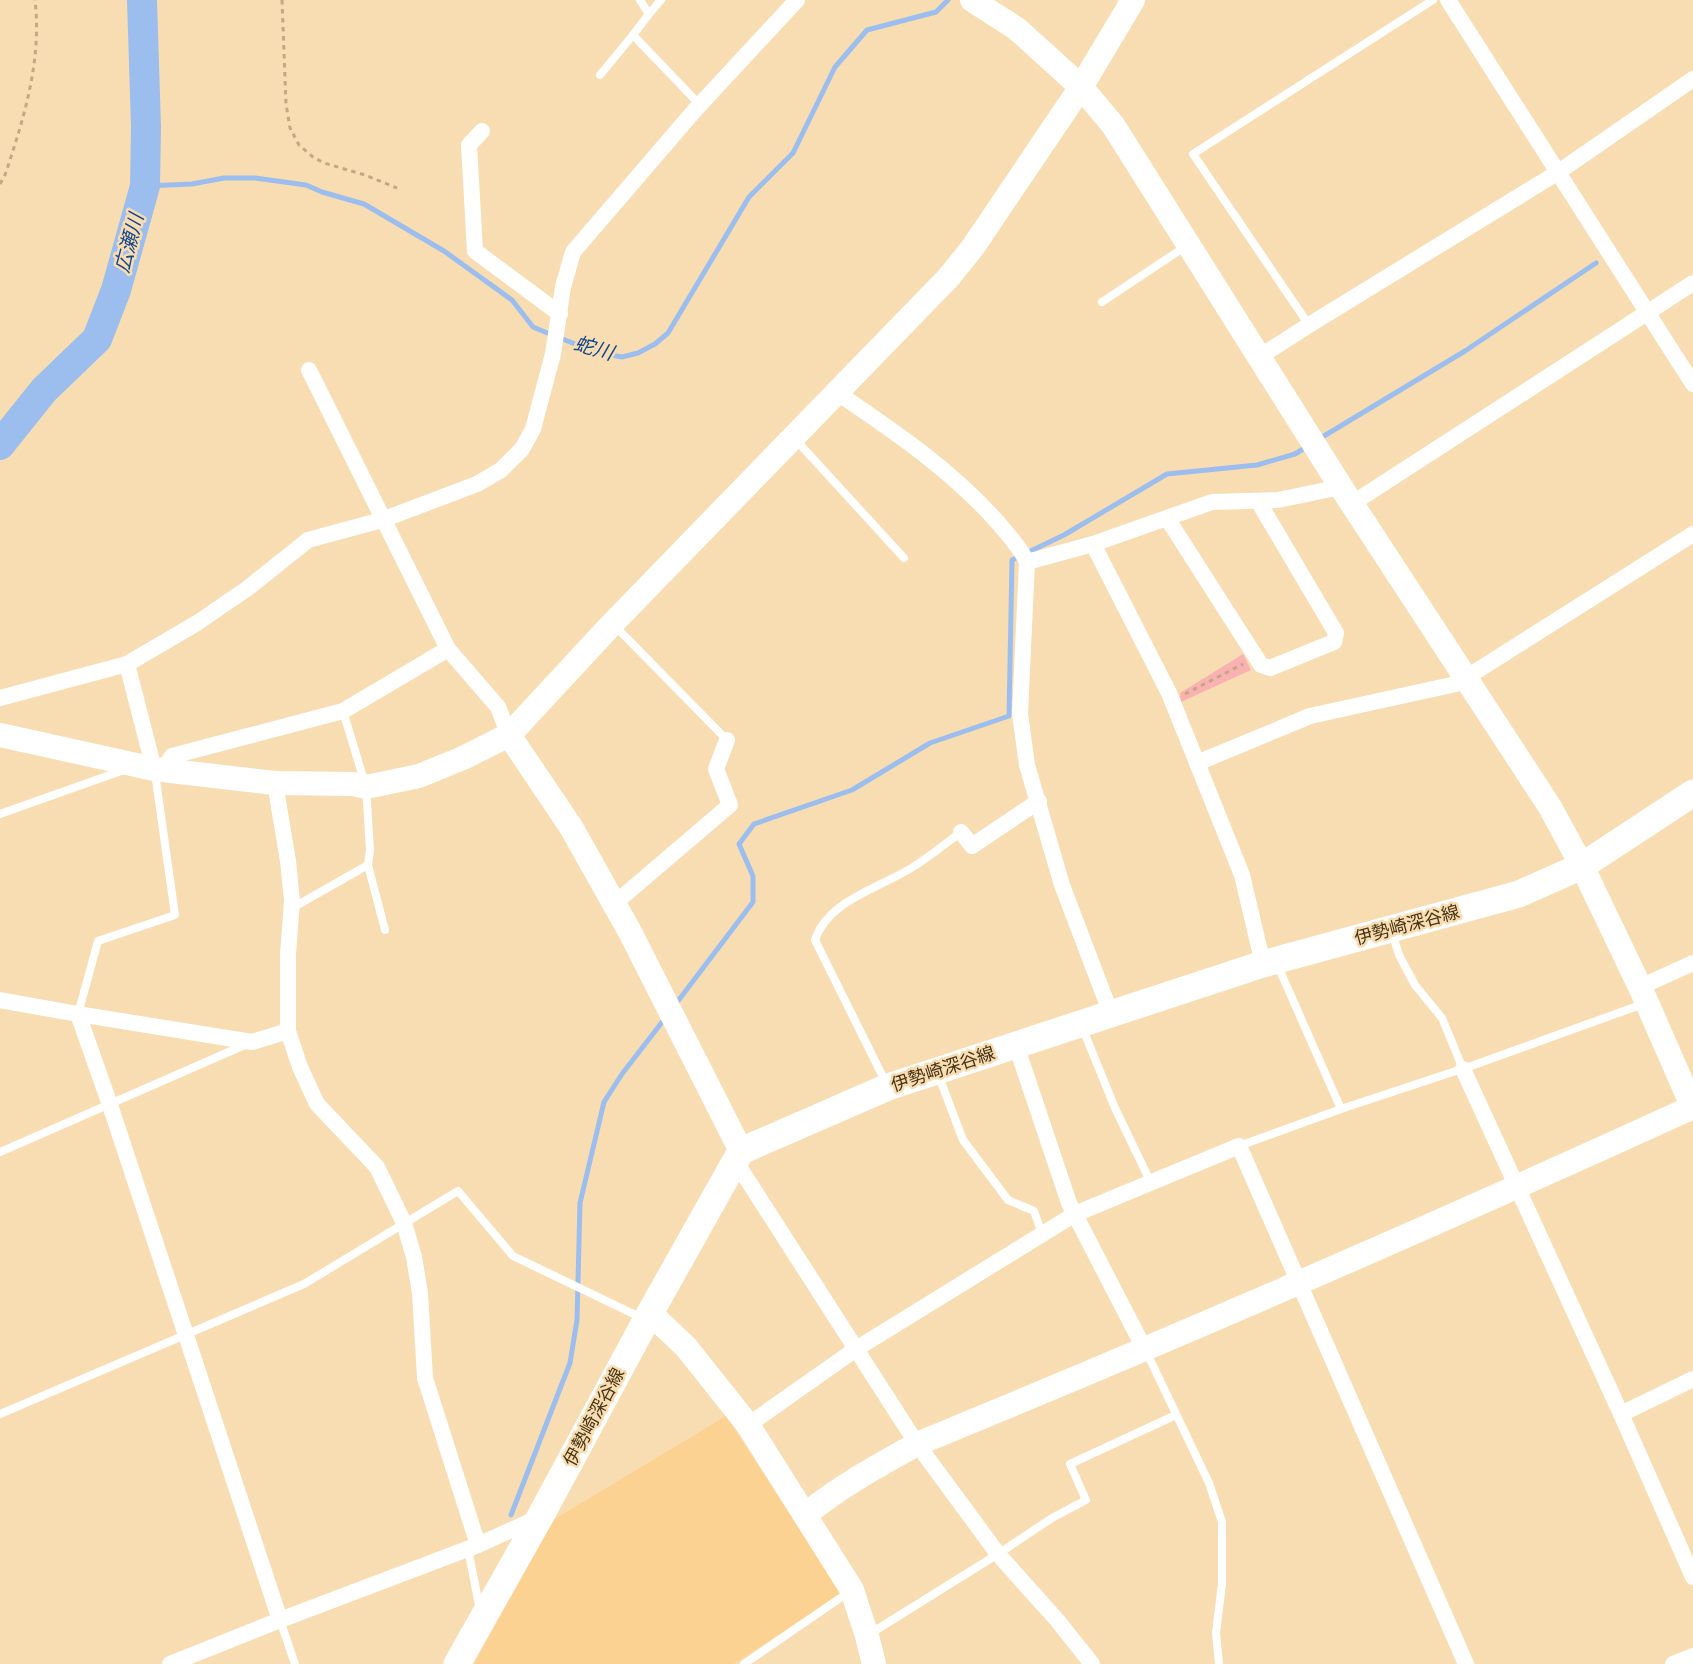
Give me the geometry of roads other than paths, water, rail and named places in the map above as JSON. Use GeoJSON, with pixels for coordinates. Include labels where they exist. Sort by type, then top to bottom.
{"type":"FeatureCollection","features":[{"type":"Feature","properties":{"kind":"main road","name":"伊勢崎深谷線"},"geometry":{"type":"LineString","coordinates":[[458,1664],[648,1316],[739,1156],[888,1087],[1270,962],[1519,894],[1582,866],[1693,793]]}},
{"type":"Feature","properties":{"kind":"street"},"geometry":{"type":"LineString","coordinates":[[0,698],[127,664],[206,617],[248,588],[308,540],[382,520],[477,484],[501,470],[522,449],[533,429],[553,354],[561,314],[563,287],[573,252],[700,105],[797,0]]}},
{"type":"Feature","properties":{"kind":"street"},"geometry":{"type":"LineString","coordinates":[[805,1515],[917,1444],[1145,1350],[1516,1188],[1693,1107],[1582,866],[1550,807],[1347,495],[1113,124],[1082,87],[1017,29],[972,0]]}},
{"type":"Feature","properties":{"kind":"street"},"geometry":{"type":"LineString","coordinates":[[0,735],[152,768],[275,783],[353,784],[366,788],[419,776],[463,758],[509,735],[612,624],[949,277],[967,255],[1082,87],[1133,0]]}},
{"type":"Feature","properties":{"kind":"street"},"geometry":{"type":"LineString","coordinates":[[1448,0],[1693,384]]}},
{"type":"Feature","properties":{"kind":"street"},"geometry":{"type":"LineString","coordinates":[[1259,357],[1557,173],[1693,79]]}},
{"type":"Feature","properties":{"kind":"street"},"geometry":{"type":"LineString","coordinates":[[482,130],[469,145],[475,251],[561,314]]}},
{"type":"Feature","properties":{"kind":"street"},"geometry":{"type":"LineString","coordinates":[[1027,561],[1093,544],[1212,502],[1347,495],[1693,284]]}},
{"type":"Feature","properties":{"kind":"street"},"geometry":{"type":"LineString","coordinates":[[309,370],[448,649],[498,707],[509,735],[571,827],[614,904],[739,1156],[856,1349],[917,1444],[998,1554],[1057,1620],[1092,1664]]}},
{"type":"Feature","properties":{"kind":"street"},"geometry":{"type":"LineString","coordinates":[[836,392],[917,447],[978,500],[1022,550],[1027,561],[1020,714],[1028,765],[1062,885],[1111,1014]]}},
{"type":"Feature","properties":{"kind":"street"},"geometry":{"type":"LineString","coordinates":[[1167,518],[1256,658],[1261,665],[1270,668],[1334,642],[1336,633],[1257,501]]}},
{"type":"Feature","properties":{"kind":"street"},"geometry":{"type":"LineString","coordinates":[[1197,763],[1310,716],[1456,684],[1693,534]]}},
{"type":"Feature","properties":{"kind":"street"},"geometry":{"type":"LineString","coordinates":[[1093,544],[1172,701],[1242,875],[1270,962]]}},
{"type":"Feature","properties":{"kind":"street"},"geometry":{"type":"LineString","coordinates":[[152,768],[172,756],[343,711],[448,649]]}},
{"type":"Feature","properties":{"kind":"street"},"geometry":{"type":"LineString","coordinates":[[127,664],[152,768]]}},
{"type":"Feature","properties":{"kind":"street"},"geometry":{"type":"LineString","coordinates":[[614,904],[730,805],[716,769],[727,740]]}},
{"type":"Feature","properties":{"kind":"street"},"geometry":{"type":"LineString","coordinates":[[275,783],[288,861],[291,909],[288,955],[288,1030],[300,1068],[317,1104],[376,1167],[404,1223],[414,1257],[420,1293],[426,1378],[473,1547]]}},
{"type":"Feature","properties":{"kind":"street"},"geometry":{"type":"LineString","coordinates":[[961,832],[972,846],[1038,801]]}},
{"type":"Feature","properties":{"kind":"street"},"geometry":{"type":"LineString","coordinates":[[1643,995],[1693,963]]}},
{"type":"Feature","properties":{"kind":"street"},"geometry":{"type":"LineString","coordinates":[[0,1000],[252,1042],[288,1030]]}},
{"type":"Feature","properties":{"kind":"street"},"geometry":{"type":"LineString","coordinates":[[78,1014],[280,1620]]}},
{"type":"Feature","properties":{"kind":"street"},"geometry":{"type":"LineString","coordinates":[[1017,1045],[1075,1214],[1145,1350]]}},
{"type":"Feature","properties":{"kind":"street"},"geometry":{"type":"LineString","coordinates":[[1463,1069],[1621,1413],[1693,1577]]}},
{"type":"Feature","properties":{"kind":"street"},"geometry":{"type":"LineString","coordinates":[[748,1425],[856,1349],[1075,1214],[1239,1146],[1466,1664]]}},
{"type":"Feature","properties":{"kind":"street"},"geometry":{"type":"LineString","coordinates":[[648,1316],[686,1347],[748,1425],[852,1590],[874,1664]]}},
{"type":"Feature","properties":{"kind":"street"},"geometry":{"type":"LineString","coordinates":[[1621,1413],[1693,1379]]}},
{"type":"Feature","properties":{"kind":"street"},"geometry":{"type":"LineString","coordinates":[[170,1664],[473,1547],[540,1517]]}},
{"type":"Feature","properties":{"kind":"street"},"geometry":{"type":"LineString","coordinates":[[1673,1664],[1693,1656]]}},
{"type":"Feature","properties":{"kind":"lane"},"geometry":{"type":"LineString","coordinates":[[640,0],[649,14]]}},
{"type":"Feature","properties":{"kind":"lane"},"geometry":{"type":"LineString","coordinates":[[600,75],[661,0]]}},
{"type":"Feature","properties":{"kind":"lane"},"geometry":{"type":"LineString","coordinates":[[1309,325],[1193,154],[1433,0]]}},
{"type":"Feature","properties":{"kind":"lane"},"geometry":{"type":"LineString","coordinates":[[633,34],[700,105]]}},
{"type":"Feature","properties":{"kind":"lane"},"geometry":{"type":"LineString","coordinates":[[1102,302],[1188,244]]}},
{"type":"Feature","properties":{"kind":"lane"},"geometry":{"type":"LineString","coordinates":[[793,436],[904,558]]}},
{"type":"Feature","properties":{"kind":"lane"},"geometry":{"type":"LineString","coordinates":[[612,624],[727,740]]}},
{"type":"Feature","properties":{"kind":"lane"},"geometry":{"type":"LineString","coordinates":[[343,711],[366,788],[370,850],[368,865],[386,930]]}},
{"type":"Feature","properties":{"kind":"lane"},"geometry":{"type":"LineString","coordinates":[[0,814],[152,768],[175,915],[98,941],[78,1014]]}},
{"type":"Feature","properties":{"kind":"lane"},"geometry":{"type":"LineString","coordinates":[[888,1087],[815,940],[818,932],[838,908],[912,868],[961,832]]}},
{"type":"Feature","properties":{"kind":"lane"},"geometry":{"type":"LineString","coordinates":[[291,909],[368,865]]}},
{"type":"Feature","properties":{"kind":"lane"},"geometry":{"type":"LineString","coordinates":[[1391,929],[1399,955],[1415,985],[1442,1018],[1463,1069]]}},
{"type":"Feature","properties":{"kind":"lane"},"geometry":{"type":"LineString","coordinates":[[1270,962],[1341,1109]]}},
{"type":"Feature","properties":{"kind":"lane"},"geometry":{"type":"LineString","coordinates":[[1239,1146],[1341,1109],[1463,1069],[1643,995]]}},
{"type":"Feature","properties":{"kind":"lane"},"geometry":{"type":"LineString","coordinates":[[1081,1024],[1115,1108],[1150,1181]]}},
{"type":"Feature","properties":{"kind":"lane"},"geometry":{"type":"LineString","coordinates":[[0,1152],[252,1042]]}},
{"type":"Feature","properties":{"kind":"lane"},"geometry":{"type":"LineString","coordinates":[[937,1071],[963,1140],[1008,1200],[1034,1211],[1042,1234]]}},
{"type":"Feature","properties":{"kind":"lane"},"geometry":{"type":"LineString","coordinates":[[0,1414],[304,1284],[458,1191],[513,1256],[648,1316]]}},
{"type":"Feature","properties":{"kind":"lane"},"geometry":{"type":"LineString","coordinates":[[1145,1350],[1209,1484],[1221,1522],[1222,1584],[1216,1633],[1219,1664]]}},
{"type":"Feature","properties":{"kind":"lane"},"geometry":{"type":"LineString","coordinates":[[867,1636],[1052,1518],[1086,1500],[1070,1464],[1176,1415]]}},
{"type":"Feature","properties":{"kind":"lane"},"geometry":{"type":"LineString","coordinates":[[473,1547],[482,1621]]}},
{"type":"Feature","properties":{"kind":"lane"},"geometry":{"type":"LineString","coordinates":[[744,1664],[852,1590]]}},
{"type":"Feature","properties":{"kind":"lane"},"geometry":{"type":"LineString","coordinates":[[280,1620],[295,1664]]}},
{"type":"Feature","properties":{"kind":"waterway","name":"広瀬川"},"geometry":{"type":"LineString","coordinates":[[0,445],[44,390],[97,339],[116,290],[145,186],[146,127],[142,0]]}},
{"type":"Feature","properties":{"kind":"waterway","name":"蛇川"},"geometry":{"type":"LineString","coordinates":[[145,186],[192,184],[224,178],[255,178],[306,185],[364,204],[444,251],[512,300],[533,327],[595,352],[622,357],[638,353],[655,344],[668,333],[749,197],[793,153],[835,67],[867,30],[936,12],[948,0]]}},
{"type":"Feature","properties":{"kind":"waterway"},"geometry":{"type":"LineString","coordinates":[[1319,439],[1465,351],[1596,263]]}},
{"type":"Feature","properties":{"kind":"waterway"},"geometry":{"type":"LineString","coordinates":[[675,1005],[753,902],[753,876],[739,844],[754,824],[852,790],[930,743],[1009,716],[1012,560],[1064,535],[1167,474],[1257,465],[1295,454],[1308,446]]}},
{"type":"Feature","properties":{"kind":"waterway"},"geometry":{"type":"LineString","coordinates":[[511,1515],[570,1363],[577,1320],[580,1203],[604,1102],[622,1074],[666,1017]]}}]}
